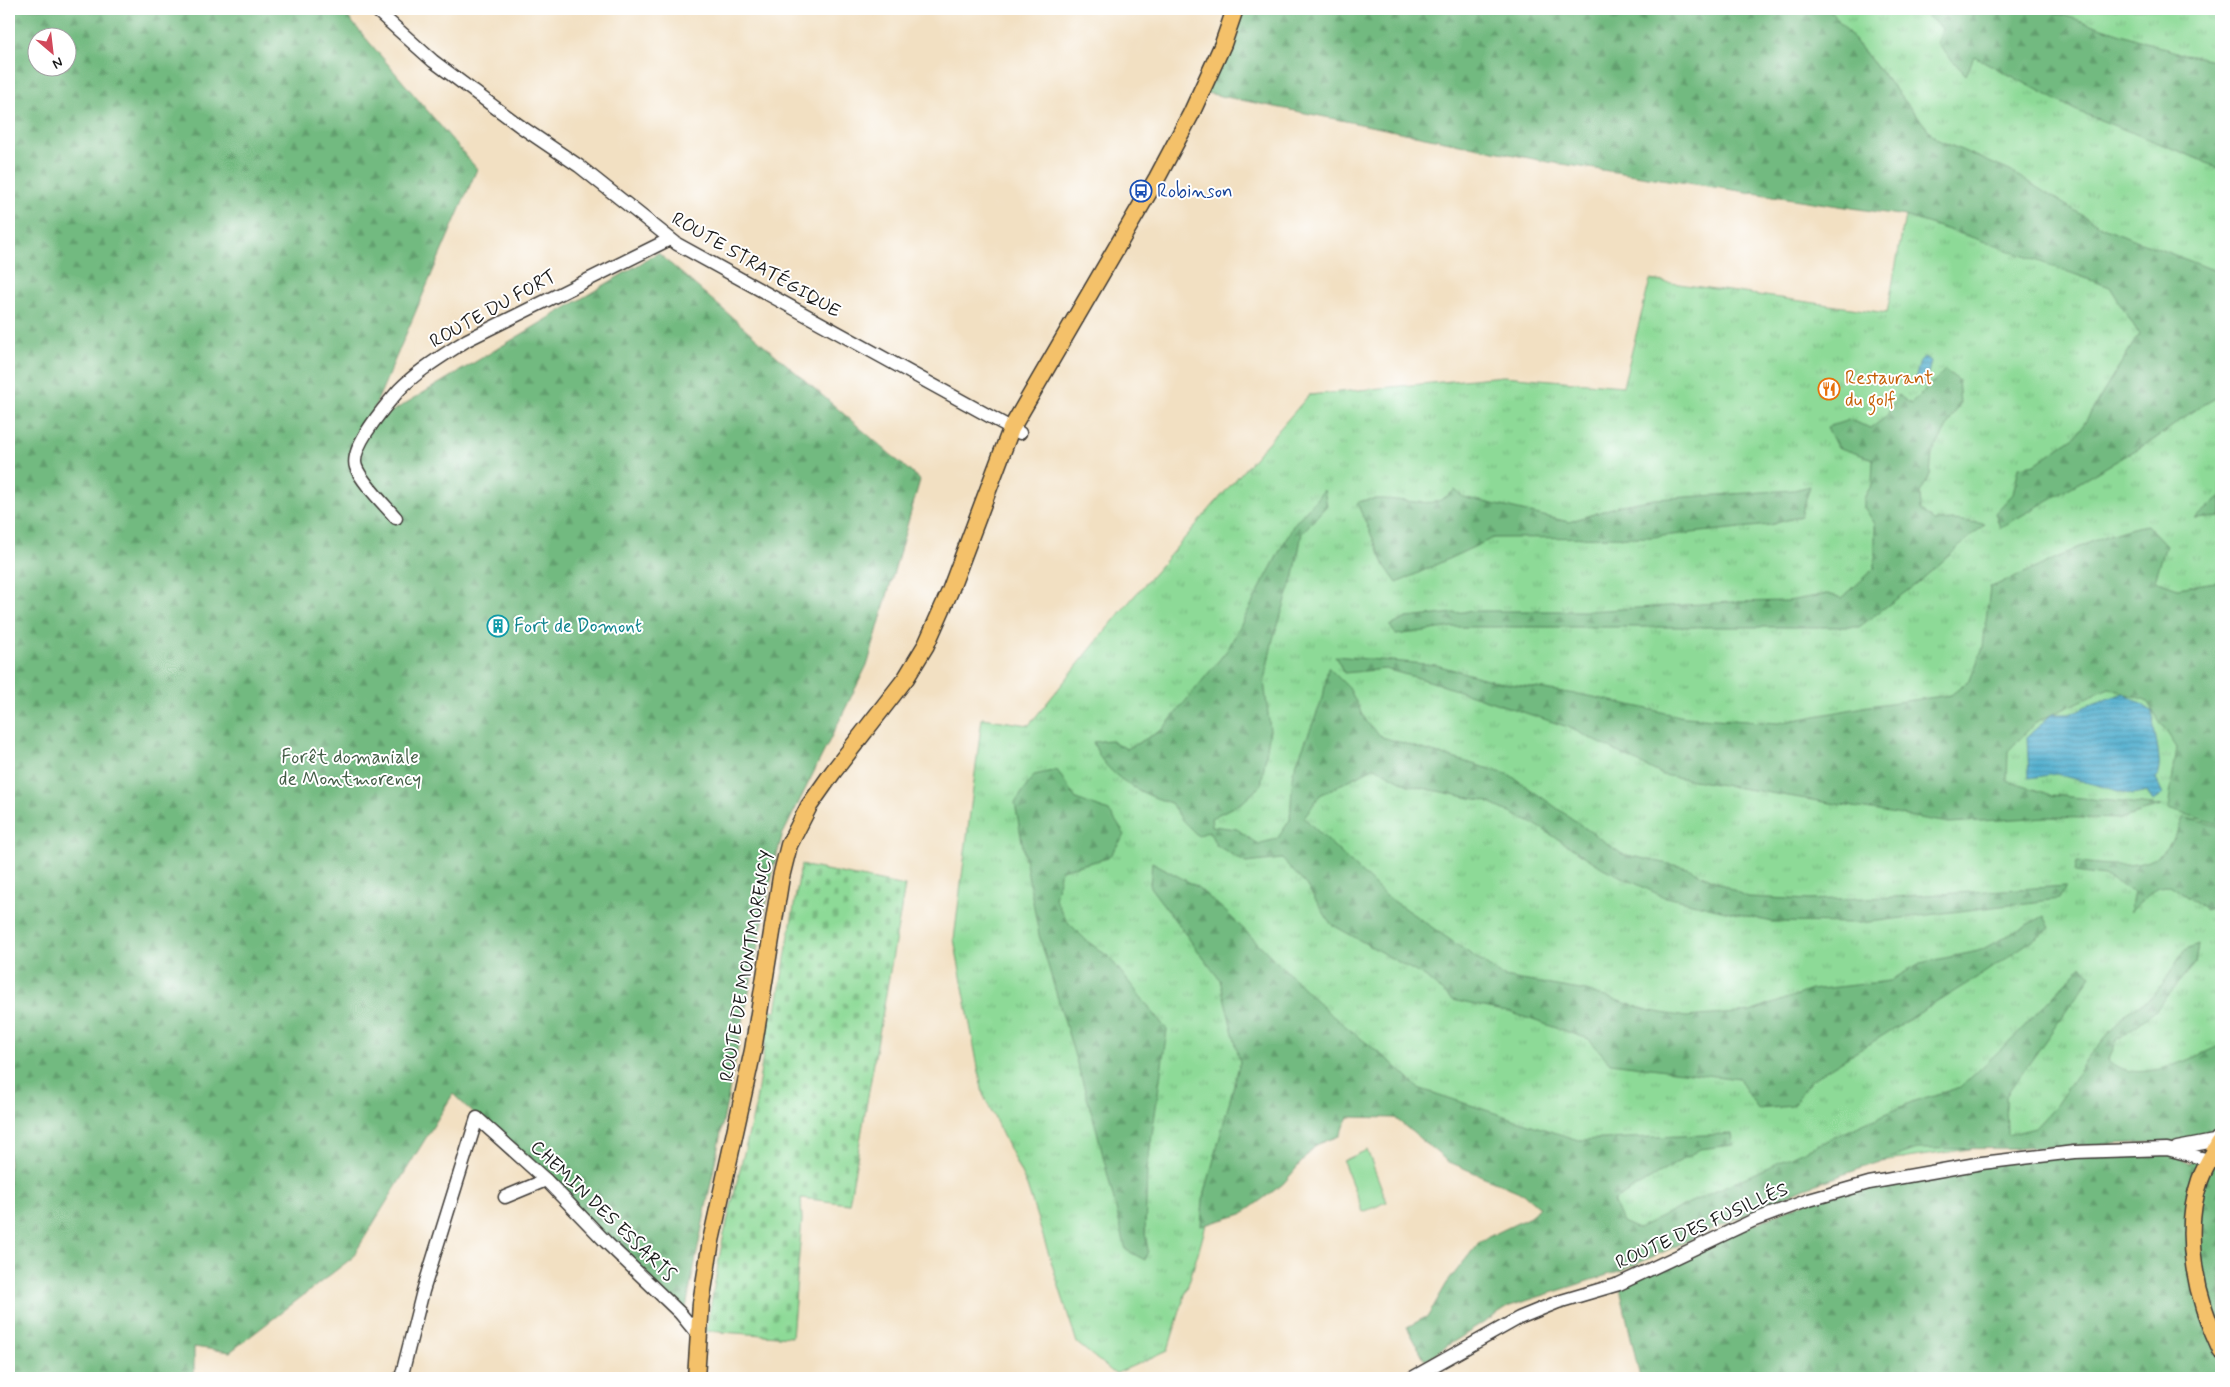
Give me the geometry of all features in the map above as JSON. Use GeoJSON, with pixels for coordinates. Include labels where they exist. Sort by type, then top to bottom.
{"type":"FeatureCollection","features":[{"type":"Feature","properties":{"kind":"main road","name":"ROUTE DE MONTMORENCY"},"geometry":{"type":"LineString","coordinates":[[686,1378],[711,1240],[753,1050],[781,877],[790,845],[809,806],[914,665],[934,627],[950,590],[1015,431],[1052,360],[1191,114],[1223,44],[1235,9]]}},
{"type":"Feature","properties":{"kind":"main road"},"geometry":{"type":"LineString","coordinates":[[2221,1140],[2206,1198],[2195,1268],[2205,1311],[2221,1351]]}},
{"type":"Feature","properties":{"kind":"main road","name":"ROUTE DE MONTMORENCY"},"geometry":{"type":"LineString","coordinates":[[695,1330],[696,1378]]}},
{"type":"Feature","properties":{"kind":"street","name":"ROUTE STRATÉGIQUE"},"geometry":{"type":"LineString","coordinates":[[375,9],[433,61],[520,126],[579,166],[670,239],[1015,431]]}},
{"type":"Feature","properties":{"kind":"street","name":"ROUTE DU FORT"},"geometry":{"type":"LineString","coordinates":[[396,518],[359,472],[354,457],[363,437],[400,390],[438,359],[467,340],[670,239]]}},
{"type":"Feature","properties":{"kind":"street","name":"CHEMIN DES ESSARTS"},"geometry":{"type":"LineString","coordinates":[[401,1378],[423,1291],[477,1118],[546,1180],[695,1330]]}},
{"type":"Feature","properties":{"kind":"street"},"geometry":{"type":"LineString","coordinates":[[2167,1149],[2191,1147],[2214,1141],[2221,1135]]}},
{"type":"Feature","properties":{"kind":"street"},"geometry":{"type":"LineString","coordinates":[[2191,1147],[2216,1162]]}},
{"type":"Feature","properties":{"kind":"street","name":"ROUTE DES FUSILLÉS"},"geometry":{"type":"LineString","coordinates":[[1412,1378],[1519,1318],[1558,1302],[1619,1284],[1752,1221],[1809,1200],[1869,1183],[1982,1163],[2074,1152],[2167,1149],[2216,1162]]}},
{"type":"Feature","properties":{"kind":"street"},"geometry":{"type":"LineString","coordinates":[[505,1197],[546,1180]]}},
{"type":"Feature","properties":{"kind":"green space","name":"Forêt domaniale de Montmorency"},"geometry":{"type":"Polygon","coordinates":[[[9,9],[341,9],[477,169],[366,427],[658,253],[920,480],[868,663],[782,836],[774,866],[685,1313],[453,1094],[352,1258],[230,1352],[194,1347],[194,1378],[9,1378],[9,9]]]}},
{"type":"Feature","properties":{"kind":"green space"},"geometry":{"type":"Polygon","coordinates":[[[1235,9],[1829,9],[1936,139],[2010,171],[2100,226],[2221,273],[2221,395],[2193,411],[2155,439],[2000,528],[1995,513],[2013,494],[2019,467],[2035,464],[2077,435],[2139,334],[2110,287],[1977,239],[1905,216],[1549,162],[1201,92],[1235,9]]]}},
{"type":"Feature","properties":{"kind":"green space"},"geometry":{"type":"Polygon","coordinates":[[[1829,9],[2221,9],[2221,1112],[1752,1181],[1596,1257],[1520,1158],[1339,1063],[1239,1101],[1201,1243],[1168,1350],[1115,1374],[1077,1343],[1027,1186],[983,1094],[954,939],[982,718],[1029,725],[1123,609],[1309,395],[1503,376],[1623,386],[1650,280],[1887,313],[1905,216],[1936,139],[1829,9]]]}},
{"type":"Feature","properties":{"kind":"green space"},"geometry":{"type":"Polygon","coordinates":[[[1918,9],[2045,9],[2185,55],[2221,61],[2221,171],[2201,160],[2075,110],[1974,56],[1966,75],[1937,44],[1942,28],[1918,9]]]}},
{"type":"Feature","properties":{"kind":"green space"},"geometry":{"type":"Polygon","coordinates":[[[1945,370],[1958,380],[1960,403],[1932,454],[1930,475],[1920,493],[1921,510],[1934,521],[1954,520],[1985,524],[1919,582],[1859,627],[1453,627],[1396,635],[1390,626],[1407,618],[1473,611],[1589,611],[1732,602],[1788,601],[1828,594],[1842,598],[1875,568],[1875,524],[1864,507],[1864,498],[1872,484],[1873,459],[1837,447],[1827,427],[1849,420],[1871,428],[1886,417],[1898,395],[1911,404],[1945,370]]]}},
{"type":"Feature","properties":{"kind":"green space"},"geometry":{"type":"Polygon","coordinates":[[[1810,486],[1801,516],[1770,525],[1652,537],[1493,538],[1397,583],[1385,566],[1357,503],[1374,499],[1435,502],[1443,499],[1455,490],[1463,497],[1569,522],[1621,505],[1655,499],[1794,490],[1810,486]]]}},
{"type":"Feature","properties":{"kind":"green space"},"geometry":{"type":"Polygon","coordinates":[[[1324,490],[1327,505],[1302,533],[1294,576],[1273,639],[1264,681],[1270,730],[1261,785],[1243,802],[1211,818],[1212,826],[1237,829],[1257,844],[1277,839],[1290,820],[1293,772],[1323,698],[1328,667],[1349,688],[1366,722],[1382,737],[1510,775],[1622,854],[1688,868],[1748,897],[1809,900],[1894,897],[2066,886],[2059,899],[1861,923],[1772,922],[1662,896],[1603,868],[1536,825],[1485,801],[1408,785],[1375,767],[1320,795],[1304,818],[1385,895],[1504,977],[1586,991],[1651,1011],[1686,1017],[1750,1012],[1811,990],[1890,981],[1920,963],[1979,951],[2044,916],[2050,928],[1984,973],[1811,1080],[1792,1106],[1758,1109],[1739,1079],[1610,1063],[1589,1039],[1512,1013],[1452,1000],[1425,977],[1331,924],[1306,885],[1282,859],[1246,863],[1216,845],[1209,831],[1198,836],[1182,820],[1171,803],[1142,792],[1116,775],[1101,758],[1093,742],[1110,740],[1127,749],[1162,730],[1228,649],[1294,524],[1324,490]]]}},
{"type":"Feature","properties":{"kind":"green space"},"geometry":{"type":"Polygon","coordinates":[[[2221,496],[2221,517],[2195,519],[2221,496]]]}},
{"type":"Feature","properties":{"kind":"green space"},"geometry":{"type":"Polygon","coordinates":[[[2147,525],[2166,545],[2155,580],[2178,588],[2221,581],[2221,825],[2168,809],[2177,748],[2146,700],[2109,688],[2036,722],[2008,751],[2007,781],[2052,795],[2161,806],[2120,819],[2047,817],[1949,823],[1663,775],[1568,727],[1429,681],[1385,669],[1344,673],[1335,656],[1436,665],[1498,682],[1589,696],[1684,717],[1778,723],[1875,705],[1951,695],[1970,680],[1983,647],[1990,587],[2010,580],[2107,536],[2147,525]]]}},
{"type":"Feature","properties":{"kind":"green space"},"geometry":{"type":"Polygon","coordinates":[[[1057,770],[1076,799],[1109,811],[1125,835],[1108,858],[1061,870],[1055,899],[1066,920],[1087,941],[1109,957],[1167,1030],[1147,1170],[1145,1233],[1148,1250],[1145,1260],[1126,1250],[1097,1131],[1039,935],[1015,803],[1034,775],[1057,770]]]}},
{"type":"Feature","properties":{"kind":"green space"},"geometry":{"type":"Polygon","coordinates":[[[2184,817],[2221,827],[2221,908],[2215,907],[2206,910],[2170,885],[2156,888],[2130,912],[2134,892],[2104,876],[2075,872],[2077,862],[2125,865],[2149,861],[2159,856],[2167,848],[2184,817]]]}},
{"type":"Feature","properties":{"kind":"green space"},"geometry":{"type":"Polygon","coordinates":[[[1152,862],[1196,886],[1225,911],[1329,1013],[1393,1064],[1418,1088],[1578,1140],[1731,1134],[1733,1145],[1700,1149],[1613,1201],[1622,1222],[1638,1229],[1689,1203],[1914,1101],[1961,1087],[2019,1032],[2082,965],[2091,976],[2006,1096],[2007,1135],[2035,1128],[2056,1105],[2088,1058],[2126,1013],[2154,996],[2184,951],[2198,945],[2195,964],[2155,1011],[2117,1041],[2108,1060],[2120,1068],[2133,1071],[2148,1071],[2180,1063],[2221,1045],[2221,1121],[2198,1140],[2025,1148],[1917,1149],[1805,1188],[1623,1270],[1510,1306],[1425,1360],[1407,1327],[1428,1316],[1447,1283],[1480,1241],[1530,1217],[1539,1207],[1524,1194],[1447,1161],[1395,1118],[1349,1117],[1339,1136],[1316,1145],[1283,1184],[1242,1214],[1201,1226],[1203,1200],[1240,1062],[1220,980],[1150,887],[1152,862]]]}},
{"type":"Feature","properties":{"kind":"green space"},"geometry":{"type":"Polygon","coordinates":[[[801,865],[905,886],[849,1204],[801,1198],[802,1220],[792,1337],[706,1331],[722,1243],[755,1108],[770,1010],[776,1011],[801,865]]]}},
{"type":"Feature","properties":{"kind":"green space"},"geometry":{"type":"Polygon","coordinates":[[[2221,1139],[2221,1378],[1640,1378],[1619,1284],[1809,1200],[1982,1163],[2167,1149],[2189,1164],[2221,1139]]]}},
{"type":"Feature","properties":{"kind":"green space"},"geometry":{"type":"Polygon","coordinates":[[[1367,1150],[1387,1202],[1363,1212],[1343,1161],[1367,1150]]]}},
{"type":"Feature","properties":{"kind":"water"},"geometry":{"type":"Polygon","coordinates":[[[1924,357],[1931,361],[1925,386],[1914,383],[1920,361],[1924,357]]]}},
{"type":"Feature","properties":{"kind":"water"},"geometry":{"type":"Polygon","coordinates":[[[2125,693],[2153,712],[2159,756],[2156,779],[2163,794],[2153,801],[2147,792],[2133,795],[2056,774],[2029,778],[2027,737],[2052,714],[2070,714],[2086,706],[2125,693]]]}},
{"type":"Feature","properties":{"kind":"place","name":"Robinson"},"geometry":{"type":"Point","coordinates":[1141,191]}},
{"type":"Feature","properties":{"kind":"place","name":"Restaurant du golf"},"geometry":{"type":"Point","coordinates":[1829,389]}},
{"type":"Feature","properties":{"kind":"place","name":"Fort de Domont"},"geometry":{"type":"Point","coordinates":[498,626]}}]}
